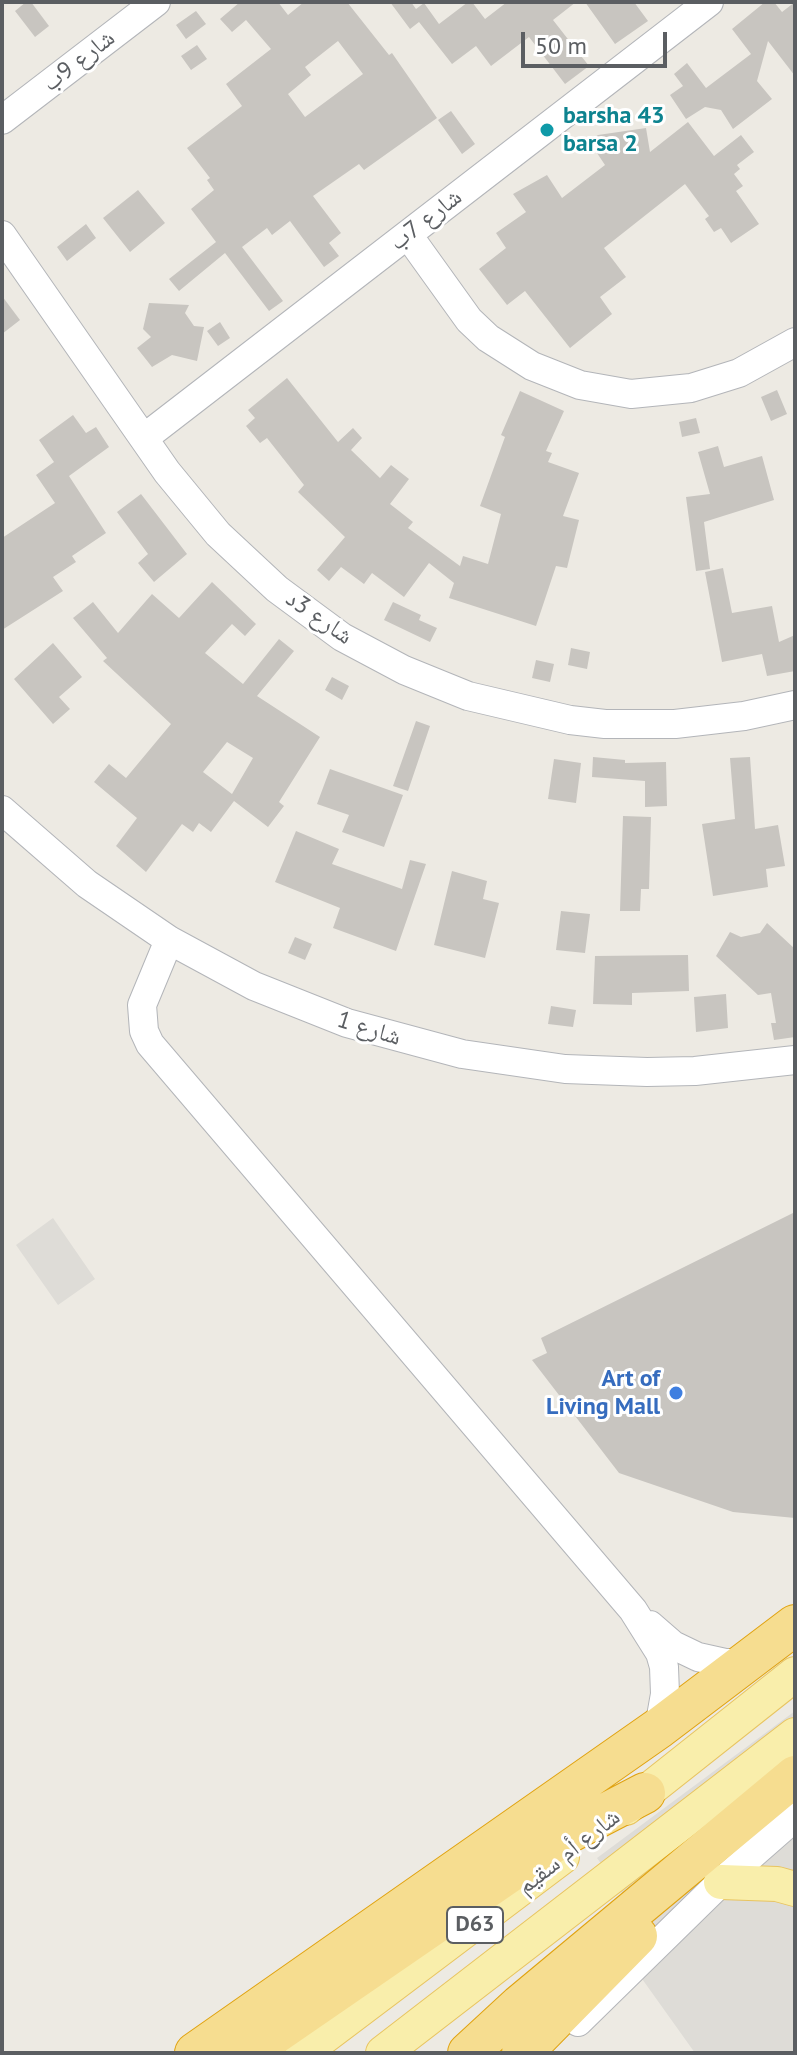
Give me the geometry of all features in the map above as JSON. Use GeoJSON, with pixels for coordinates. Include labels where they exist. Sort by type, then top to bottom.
{"type":"FeatureCollection","features":[{"type":"Feature","properties":{"kind":"highway"},"geometry":{"type":"LineString","coordinates":[[195,2053],[659,1728],[795,1625]]}},
{"type":"Feature","properties":{"kind":"highway"},"geometry":{"type":"LineString","coordinates":[[468,2053],[528,1998],[795,1776]]}},
{"type":"Feature","properties":{"kind":"highway"},"geometry":{"type":"LineString","coordinates":[[247,2053],[536,1854],[570,1832],[645,1793]]}},
{"type":"Feature","properties":{"kind":"highway"},"geometry":{"type":"LineString","coordinates":[[522,2053],[658,1914],[709,1866],[795,1795]]}},
{"type":"Feature","properties":{"kind":"main road","name":"شارع أم سقيم"},"geometry":{"type":"LineString","coordinates":[[302,2053],[460,1936],[795,1674]]}},
{"type":"Feature","properties":{"kind":"main road","name":"شارع أم سقيم"},"geometry":{"type":"LineString","coordinates":[[383,2053],[795,1735]]}},
{"type":"Feature","properties":{"kind":"main road"},"geometry":{"type":"LineString","coordinates":[[721,1882],[777,1884],[795,1889]]}},
{"type":"Feature","properties":{"kind":"street","name":"شارع 9ب"},"geometry":{"type":"LineString","coordinates":[[2,120],[156,2]]}},
{"type":"Feature","properties":{"kind":"street","name":"شارع 7ب"},"geometry":{"type":"LineString","coordinates":[[144,438],[709,2]]}},
{"type":"Feature","properties":{"kind":"street","name":"شارع 3د"},"geometry":{"type":"LineString","coordinates":[[2,235],[167,472],[218,534],[277,589],[342,637],[436,684],[502,706],[570,720],[639,725],[709,721],[795,705]]}},
{"type":"Feature","properties":{"kind":"street"},"geometry":{"type":"LineString","coordinates":[[408,235],[469,320],[488,338],[532,366],[580,385],[631,394],[691,388],[739,373],[795,342]]}},
{"type":"Feature","properties":{"kind":"street","name":"شارع 1"},"geometry":{"type":"LineString","coordinates":[[2,810],[87,884],[169,940],[210,964],[300,1006],[347,1023],[462,1054],[565,1069],[647,1072],[742,1067],[795,1060]]}},
{"type":"Feature","properties":{"kind":"street"},"geometry":{"type":"LineString","coordinates":[[169,940],[142,1005],[144,1031],[150,1044],[633,1610],[660,1653],[664,1667],[665,1694],[659,1728]]}},
{"type":"Feature","properties":{"kind":"street"},"geometry":{"type":"LineString","coordinates":[[633,1610],[685,1652],[711,1661],[746,1663]]}},
{"type":"Feature","properties":{"kind":"street"},"geometry":{"type":"LineString","coordinates":[[546,2053],[721,1882],[795,1817]]}},
{"type":"Feature","properties":{"kind":"shaded area"},"geometry":{"type":"Polygon","coordinates":[[[53,1218],[95,1279],[58,1305],[16,1245],[53,1218]]]}},
{"type":"Feature","properties":{"kind":"shaded area"},"geometry":{"type":"Polygon","coordinates":[[[795,1711],[795,2053],[695,2053],[605,1927],[631,1906],[597,1858],[795,1711]]]}},
{"type":"Feature","properties":{"kind":"building"},"geometry":{"type":"Polygon","coordinates":[[[26,2],[31,2],[49,26],[35,37],[15,11],[26,2]]]}},
{"type":"Feature","properties":{"kind":"building"},"geometry":{"type":"Polygon","coordinates":[[[240,2],[278,2],[288,15],[304,2],[347,2],[389,55],[392,53],[437,118],[364,170],[359,164],[313,196],[341,233],[329,243],[339,256],[324,267],[290,221],[272,235],[267,228],[242,247],[283,301],[269,311],[225,253],[179,291],[169,279],[216,242],[191,209],[214,190],[207,180],[210,178],[187,148],[242,106],[226,84],[271,49],[246,20],[232,32],[220,19],[240,2]],[[338,41],[305,67],[311,75],[288,94],[305,117],[363,74],[338,41]]]}},
{"type":"Feature","properties":{"kind":"building"},"geometry":{"type":"Polygon","coordinates":[[[390,2],[411,2],[416,9],[424,3],[439,24],[468,2],[472,2],[485,19],[507,2],[576,2],[553,20],[589,66],[565,84],[529,37],[491,66],[476,46],[452,64],[419,22],[410,29],[390,2]]]}},
{"type":"Feature","properties":{"kind":"building"},"geometry":{"type":"Polygon","coordinates":[[[585,2],[634,2],[648,21],[615,44],[585,2]]]}},
{"type":"Feature","properties":{"kind":"building"},"geometry":{"type":"Polygon","coordinates":[[[765,2],[774,2],[782,12],[795,2],[795,76],[768,41],[757,81],[772,99],[733,129],[721,110],[705,107],[686,119],[670,95],[683,86],[674,74],[687,63],[706,88],[751,54],[732,29],[765,2]]]}},
{"type":"Feature","properties":{"kind":"building"},"geometry":{"type":"Polygon","coordinates":[[[196,11],[206,24],[186,39],[176,25],[196,11]]]}},
{"type":"Feature","properties":{"kind":"building"},"geometry":{"type":"Polygon","coordinates":[[[197,45],[207,59],[191,70],[181,56],[197,45]]]}},
{"type":"Feature","properties":{"kind":"building"},"geometry":{"type":"Polygon","coordinates":[[[451,111],[475,144],[462,154],[438,120],[451,111]]]}},
{"type":"Feature","properties":{"kind":"building"},"geometry":{"type":"Polygon","coordinates":[[[688,122],[714,156],[741,135],[754,152],[737,165],[740,169],[734,174],[743,186],[736,191],[759,224],[731,243],[721,228],[714,232],[705,219],[709,216],[685,184],[604,248],[626,277],[600,297],[612,314],[570,348],[525,291],[507,305],[479,269],[506,248],[496,233],[526,212],[513,194],[547,175],[562,198],[605,165],[589,141],[598,135],[646,128],[650,152],[688,122]]]}},
{"type":"Feature","properties":{"kind":"building"},"geometry":{"type":"Polygon","coordinates":[[[138,190],[165,223],[130,252],[103,218],[138,190]]]}},
{"type":"Feature","properties":{"kind":"building"},"geometry":{"type":"Polygon","coordinates":[[[86,224],[96,238],[67,261],[57,247],[86,224]]]}},
{"type":"Feature","properties":{"kind":"building"},"geometry":{"type":"Polygon","coordinates":[[[2,296],[20,320],[2,334],[2,296]]]}},
{"type":"Feature","properties":{"kind":"building"},"geometry":{"type":"Polygon","coordinates":[[[149,303],[189,305],[185,313],[194,326],[204,327],[197,361],[172,355],[152,367],[137,348],[151,337],[143,329],[149,303]]]}},
{"type":"Feature","properties":{"kind":"building"},"geometry":{"type":"Polygon","coordinates":[[[220,322],[230,338],[218,346],[207,331],[220,322]]]}},
{"type":"Feature","properties":{"kind":"building"},"geometry":{"type":"Polygon","coordinates":[[[287,378],[338,442],[353,428],[362,438],[351,450],[380,478],[391,465],[409,479],[390,504],[413,522],[408,528],[460,566],[463,556],[488,564],[501,514],[480,506],[505,437],[501,435],[520,391],[564,411],[546,451],[552,453],[548,462],[579,473],[563,516],[579,520],[567,568],[556,566],[536,626],[449,598],[454,583],[429,563],[404,597],[372,573],[364,584],[341,567],[329,581],[317,570],[345,537],[298,492],[304,485],[267,438],[260,443],[246,426],[255,418],[248,410],[287,378]]]}},
{"type":"Feature","properties":{"kind":"building"},"geometry":{"type":"Polygon","coordinates":[[[777,390],[787,414],[771,421],[761,397],[777,390]]]}},
{"type":"Feature","properties":{"kind":"building"},"geometry":{"type":"Polygon","coordinates":[[[73,415],[86,433],[96,427],[109,447],[69,476],[106,533],[72,556],[76,562],[53,577],[63,591],[2,630],[2,538],[55,503],[36,475],[54,462],[39,440],[73,415]]]}},
{"type":"Feature","properties":{"kind":"building"},"geometry":{"type":"Polygon","coordinates":[[[696,418],[700,433],[682,437],[679,422],[696,418]]]}},
{"type":"Feature","properties":{"kind":"building"},"geometry":{"type":"Polygon","coordinates":[[[718,446],[724,467],[762,456],[774,500],[704,522],[710,569],[696,571],[686,497],[710,494],[698,452],[718,446]]]}},
{"type":"Feature","properties":{"kind":"building"},"geometry":{"type":"Polygon","coordinates":[[[141,494],[187,554],[154,582],[138,563],[148,554],[117,512],[141,494]]]}},
{"type":"Feature","properties":{"kind":"building"},"geometry":{"type":"Polygon","coordinates":[[[723,568],[732,613],[772,606],[779,642],[795,635],[795,671],[767,676],[762,654],[722,662],[705,572],[723,568]]]}},
{"type":"Feature","properties":{"kind":"building"},"geometry":{"type":"Polygon","coordinates":[[[212,582],[256,624],[245,636],[232,624],[205,653],[243,684],[279,639],[294,651],[257,696],[320,737],[279,802],[284,806],[268,827],[234,801],[211,832],[199,823],[193,832],[182,824],[146,872],[116,846],[137,818],[94,782],[109,764],[126,778],[171,724],[103,661],[107,658],[73,618],[93,602],[118,633],[152,594],[179,618],[212,582]],[[227,742],[203,772],[232,794],[253,758],[227,742]]]}},
{"type":"Feature","properties":{"kind":"building"},"geometry":{"type":"Polygon","coordinates":[[[393,602],[421,615],[419,620],[437,628],[430,642],[384,620],[393,602]]]}},
{"type":"Feature","properties":{"kind":"building"},"geometry":{"type":"Polygon","coordinates":[[[53,643],[82,677],[59,697],[70,709],[53,724],[14,679],[53,643]]]}},
{"type":"Feature","properties":{"kind":"building"},"geometry":{"type":"Polygon","coordinates":[[[571,648],[590,652],[587,669],[568,665],[571,648]]]}},
{"type":"Feature","properties":{"kind":"building"},"geometry":{"type":"Polygon","coordinates":[[[536,660],[554,664],[550,682],[532,678],[536,660]]]}},
{"type":"Feature","properties":{"kind":"building"},"geometry":{"type":"Polygon","coordinates":[[[332,677],[349,686],[342,700],[325,690],[332,677]]]}},
{"type":"Feature","properties":{"kind":"building"},"geometry":{"type":"Polygon","coordinates":[[[416,721],[430,726],[408,791],[393,786],[416,721]]]}},
{"type":"Feature","properties":{"kind":"building"},"geometry":{"type":"Polygon","coordinates":[[[593,757],[625,760],[625,763],[666,762],[667,806],[645,807],[645,781],[592,777],[593,757]]]}},
{"type":"Feature","properties":{"kind":"building"},"geometry":{"type":"Polygon","coordinates":[[[750,757],[755,829],[778,825],[785,866],[766,869],[768,887],[713,896],[702,824],[735,819],[730,758],[750,757]]]}},
{"type":"Feature","properties":{"kind":"building"},"geometry":{"type":"Polygon","coordinates":[[[554,759],[581,763],[576,803],[548,799],[554,759]]]}},
{"type":"Feature","properties":{"kind":"building"},"geometry":{"type":"Polygon","coordinates":[[[330,769],[403,795],[384,847],[342,832],[349,815],[317,804],[330,769]]]}},
{"type":"Feature","properties":{"kind":"building"},"geometry":{"type":"Polygon","coordinates":[[[623,816],[651,817],[649,889],[641,889],[640,911],[620,911],[623,816]]]}},
{"type":"Feature","properties":{"kind":"building"},"geometry":{"type":"Polygon","coordinates":[[[296,831],[339,849],[332,864],[402,889],[410,860],[426,864],[396,951],[333,928],[340,908],[275,882],[296,831]]]}},
{"type":"Feature","properties":{"kind":"building"},"geometry":{"type":"Polygon","coordinates":[[[452,871],[487,881],[483,899],[499,903],[485,958],[434,945],[452,871]]]}},
{"type":"Feature","properties":{"kind":"building"},"geometry":{"type":"Polygon","coordinates":[[[561,911],[590,914],[585,953],[556,950],[561,911]]]}},
{"type":"Feature","properties":{"kind":"building"},"geometry":{"type":"Polygon","coordinates":[[[767,923],[795,949],[795,1037],[774,1040],[771,1023],[776,1023],[771,993],[758,995],[716,956],[730,932],[741,937],[760,933],[767,923]]]}},
{"type":"Feature","properties":{"kind":"building"},"geometry":{"type":"Polygon","coordinates":[[[295,937],[312,944],[305,960],[288,953],[295,937]]]}},
{"type":"Feature","properties":{"kind":"building"},"geometry":{"type":"Polygon","coordinates":[[[688,955],[689,991],[632,993],[632,1005],[593,1004],[595,956],[688,955]]]}},
{"type":"Feature","properties":{"kind":"building"},"geometry":{"type":"Polygon","coordinates":[[[726,994],[728,1028],[696,1032],[694,997],[726,994]]]}},
{"type":"Feature","properties":{"kind":"building"},"geometry":{"type":"Polygon","coordinates":[[[551,1006],[576,1010],[573,1027],[548,1024],[551,1006]]]}},
{"type":"Feature","properties":{"kind":"building","name":"Art of Living Mall"},"geometry":{"type":"Polygon","coordinates":[[[795,1212],[795,1518],[733,1512],[619,1473],[532,1360],[547,1353],[541,1338],[795,1212]]]}},
{"type":"Feature","properties":{"kind":"place","name":"barsha 43 barsa 2"},"geometry":{"type":"Point","coordinates":[547,130]}},
{"type":"Feature","properties":{"kind":"place","name":"Art of Living Mall"},"geometry":{"type":"Point","coordinates":[676,1393]}}]}
